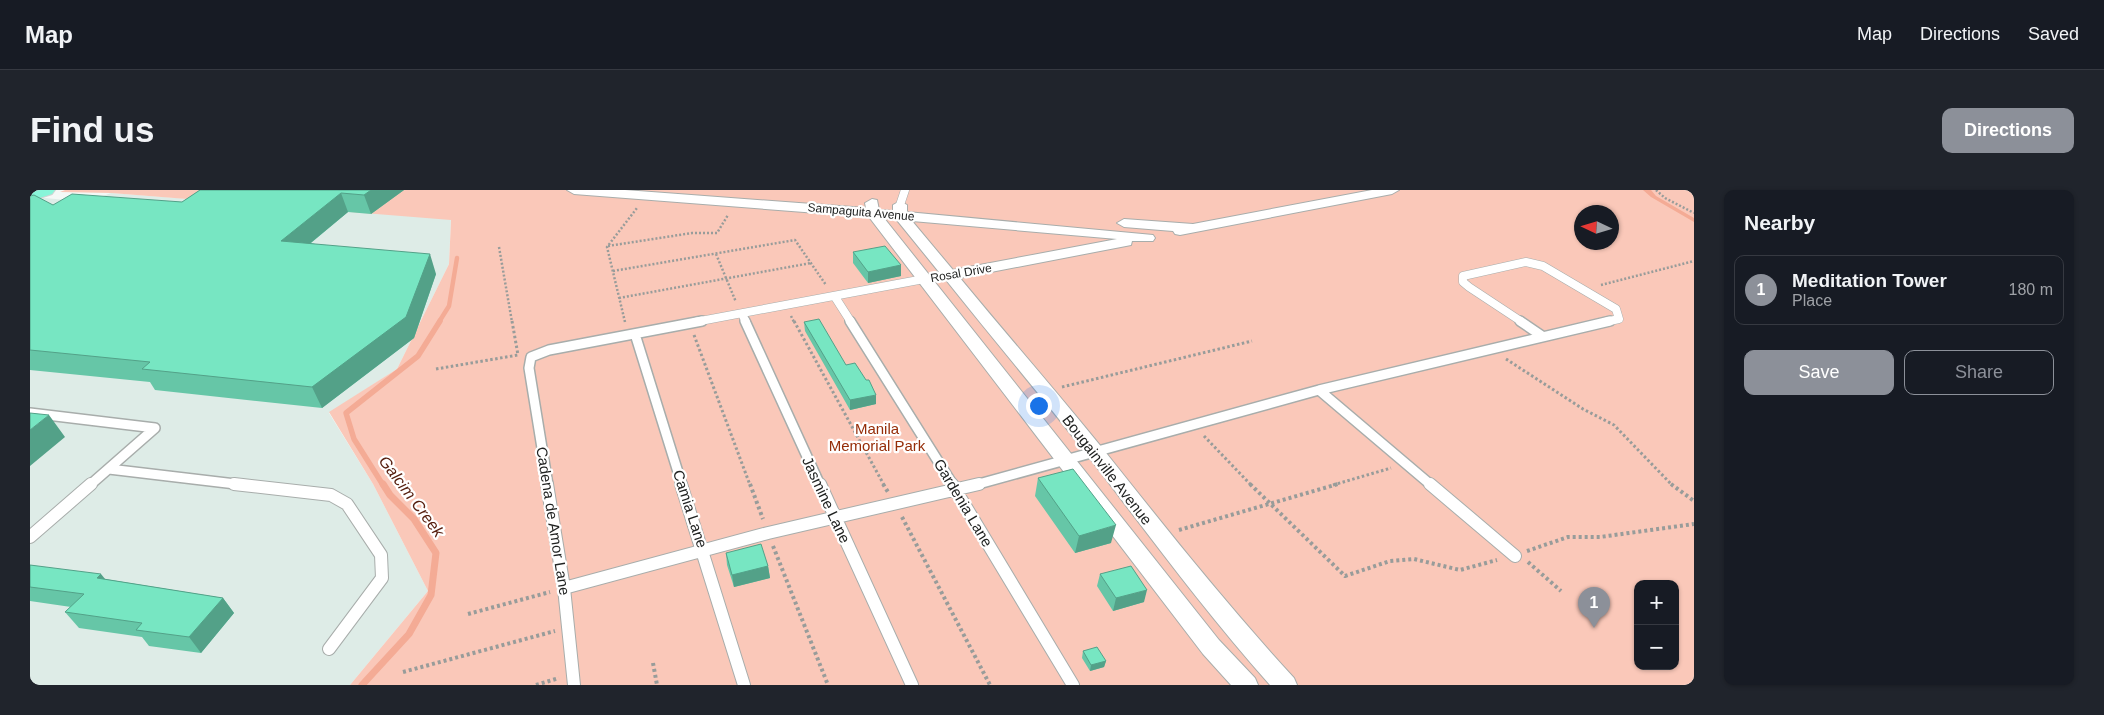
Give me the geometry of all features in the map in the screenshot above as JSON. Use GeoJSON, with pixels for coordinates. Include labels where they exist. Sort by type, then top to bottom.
{"type":"FeatureCollection","features":[{"type":"Feature","properties":{"kind":"main road"},"geometry":{"type":"LineString","coordinates":[[30,195],[45,190]]}},
{"type":"Feature","properties":{"kind":"street","name":"Sampaguita Avenue"},"geometry":{"type":"LineString","coordinates":[[574,190],[736,203],[873,208],[902,203],[1191,228]]}},
{"type":"Feature","properties":{"kind":"street","name":"Sampaguita Avenue"},"geometry":{"type":"LineString","coordinates":[[694,190],[873,208]]}},
{"type":"Feature","properties":{"kind":"street","name":"Rosal Drive"},"geometry":{"type":"LineString","coordinates":[[924,279],[1148,238],[1191,228],[1392,190]]}},
{"type":"Feature","properties":{"kind":"street","name":"Sampaguita Avenue"},"geometry":{"type":"LineString","coordinates":[[902,203],[1148,238]]}},
{"type":"Feature","properties":{"kind":"street","name":"Bougainville Avenue"},"geometry":{"type":"LineString","coordinates":[[902,203],[949,275],[1095,452],[1236,632],[1285,685]]}},
{"type":"Feature","properties":{"kind":"street","name":"Bougainville Avenue"},"geometry":{"type":"LineString","coordinates":[[873,208],[924,279],[1211,647],[1246,685]]}},
{"type":"Feature","properties":{"kind":"lane"},"geometry":{"type":"LineString","coordinates":[[564,588],[768,533],[956,490],[1319,390],[1619,319],[1616,309],[1544,266],[1533,262],[1463,276],[1463,282],[1469,288],[1542,336]]}},
{"type":"Feature","properties":{"kind":"lane","name":"Rosal Drive"},"geometry":{"type":"LineString","coordinates":[[531,358],[549,350],[835,298],[924,279]]}},
{"type":"Feature","properties":{"kind":"lane","name":"Gardenia Lane"},"geometry":{"type":"LineString","coordinates":[[835,298],[956,490],[1073,685]]}},
{"type":"Feature","properties":{"kind":"lane","name":"Jasmine Lane"},"geometry":{"type":"LineString","coordinates":[[742,314],[912,685]]}},
{"type":"Feature","properties":{"kind":"lane","name":"Camia Lane"},"geometry":{"type":"LineString","coordinates":[[635,334],[744,685]]}},
{"type":"Feature","properties":{"kind":"lane","name":"Cadena de Amor Lane"},"geometry":{"type":"LineString","coordinates":[[531,358],[529,368],[564,588],[574,680]]}},
{"type":"Feature","properties":{"kind":"lane"},"geometry":{"type":"LineString","coordinates":[[1319,390],[1517,555]]}},
{"type":"Feature","properties":{"kind":"lane"},"geometry":{"type":"LineString","coordinates":[[30,413],[155,428],[30,537]]}},
{"type":"Feature","properties":{"kind":"lane"},"geometry":{"type":"LineString","coordinates":[[109,469],[331,495],[347,504],[380,555],[382,578],[329,649]]}},
{"type":"Feature","properties":{"kind":"path"},"geometry":{"type":"LineString","coordinates":[[1656,190],[1665,198],[1694,213]]}},
{"type":"Feature","properties":{"kind":"path"},"geometry":{"type":"LineString","coordinates":[[607,247],[647,196]]}},
{"type":"Feature","properties":{"kind":"path"},"geometry":{"type":"LineString","coordinates":[[607,247],[692,233],[717,233],[736,203]]}},
{"type":"Feature","properties":{"kind":"path"},"geometry":{"type":"LineString","coordinates":[[613,271],[795,240],[835,298]]}},
{"type":"Feature","properties":{"kind":"path"},"geometry":{"type":"LineString","coordinates":[[498,247],[518,354]]}},
{"type":"Feature","properties":{"kind":"path"},"geometry":{"type":"LineString","coordinates":[[607,247],[628,330],[635,334]]}},
{"type":"Feature","properties":{"kind":"path"},"geometry":{"type":"LineString","coordinates":[[716,254],[742,314]]}},
{"type":"Feature","properties":{"kind":"path"},"geometry":{"type":"LineString","coordinates":[[1584,289],[1694,261]]}},
{"type":"Feature","properties":{"kind":"path"},"geometry":{"type":"LineString","coordinates":[[619,298],[811,263]]}},
{"type":"Feature","properties":{"kind":"path"},"geometry":{"type":"LineString","coordinates":[[690,324],[768,533],[828,685]]}},
{"type":"Feature","properties":{"kind":"path"},"geometry":{"type":"LineString","coordinates":[[1045,392],[1252,341]]}},
{"type":"Feature","properties":{"kind":"path"},"geometry":{"type":"LineString","coordinates":[[1490,349],[1583,409],[1614,425],[1670,483],[1694,501]]}},
{"type":"Feature","properties":{"kind":"path"},"geometry":{"type":"LineString","coordinates":[[436,368],[518,354],[531,358]]}},
{"type":"Feature","properties":{"kind":"path"},"geometry":{"type":"LineString","coordinates":[[1193,424],[1268,503],[1345,576],[1390,561],[1414,559],[1460,570],[1517,555],[1568,537],[1600,537],[1694,524]]}},
{"type":"Feature","properties":{"kind":"path"},"geometry":{"type":"LineString","coordinates":[[1159,536],[1406,464]]}},
{"type":"Feature","properties":{"kind":"path"},"geometry":{"type":"LineString","coordinates":[[1517,555],[1561,591]]}},
{"type":"Feature","properties":{"kind":"path"},"geometry":{"type":"LineString","coordinates":[[468,614],[564,588]]}},
{"type":"Feature","properties":{"kind":"path"},"geometry":{"type":"LineString","coordinates":[[403,672],[568,627]]}},
{"type":"Feature","properties":{"kind":"path"},"geometry":{"type":"LineString","coordinates":[[653,663],[657,685]]}},
{"type":"Feature","properties":{"kind":"path"},"geometry":{"type":"LineString","coordinates":[[536,685],[574,680]]}},
{"type":"Feature","properties":{"kind":"shaded area"},"geometry":{"type":"Polygon","coordinates":[[[1643,190],[1651,190],[1656,196],[1694,218],[1694,222],[1651,197],[1643,190]]]}},
{"type":"Feature","properties":{"kind":"shaded area"},"geometry":{"type":"Polygon","coordinates":[[[111,193],[451,219],[449,264],[397,369],[329,413],[373,484],[428,591],[350,685],[30,685],[30,198],[87,202],[111,193]]]}},
{"type":"Feature","properties":{"kind":"green space","name":"Manila Memorial Park"},"geometry":{"type":"Polygon","coordinates":[[[65,190],[1694,190],[1694,685],[350,685],[428,591],[373,484],[329,412],[397,369],[449,264],[451,220],[111,193],[60,192],[65,190]]]}},
{"type":"Feature","properties":{"kind":"building"},"geometry":{"type":"Polygon","coordinates":[[[200,190],[371,190],[364,195],[341,193],[281,241],[430,254],[406,317],[312,387],[142,369],[150,362],[30,350],[30,196],[34,195],[53,205],[72,194],[182,202],[200,190]]]}},
{"type":"Feature","properties":{"kind":"building"},"geometry":{"type":"Polygon","coordinates":[[[885,246],[901,265],[868,272],[853,252],[885,246]]]}},
{"type":"Feature","properties":{"kind":"building"},"geometry":{"type":"Polygon","coordinates":[[[819,319],[846,365],[855,363],[866,380],[869,380],[876,395],[850,400],[804,322],[819,319]]]}},
{"type":"Feature","properties":{"kind":"building"},"geometry":{"type":"Polygon","coordinates":[[[30,413],[49,415],[30,430],[30,413]]]}},
{"type":"Feature","properties":{"kind":"building"},"geometry":{"type":"Polygon","coordinates":[[[1073,469],[1116,525],[1079,536],[1038,478],[1073,469]]]}},
{"type":"Feature","properties":{"kind":"building"},"geometry":{"type":"Polygon","coordinates":[[[761,544],[768,566],[732,575],[726,553],[761,544]]]}},
{"type":"Feature","properties":{"kind":"building"},"geometry":{"type":"Polygon","coordinates":[[[30,565],[101,574],[97,578],[223,598],[189,637],[136,630],[142,623],[65,612],[84,594],[30,587],[30,565]]]}},
{"type":"Feature","properties":{"kind":"building"},"geometry":{"type":"Polygon","coordinates":[[[1131,566],[1147,590],[1116,598],[1100,574],[1131,566]]]}},
{"type":"Feature","properties":{"kind":"building"},"geometry":{"type":"Polygon","coordinates":[[[1097,647],[1106,661],[1091,665],[1083,651],[1097,647]]]}},
{"type":"Feature","properties":{"kind":"waterway","name":"Galcim Creek"},"geometry":{"type":"LineString","coordinates":[[439,322],[449,306],[457,258]]}},
{"type":"Feature","properties":{"kind":"waterway","name":"Galcim Creek"},"geometry":{"type":"LineString","coordinates":[[383,485],[354,439],[346,413],[418,356],[440,321]]}},
{"type":"Feature","properties":{"kind":"waterway","name":"Galcim Creek"},"geometry":{"type":"LineString","coordinates":[[362,685],[409,634],[431,595],[436,553],[414,519],[390,495],[383,484]]}},
{"type":"Feature","properties":{"kind":"place","name":"Meditation Tower"},"geometry":{"type":"Point","coordinates":[1594,628]}}]}
